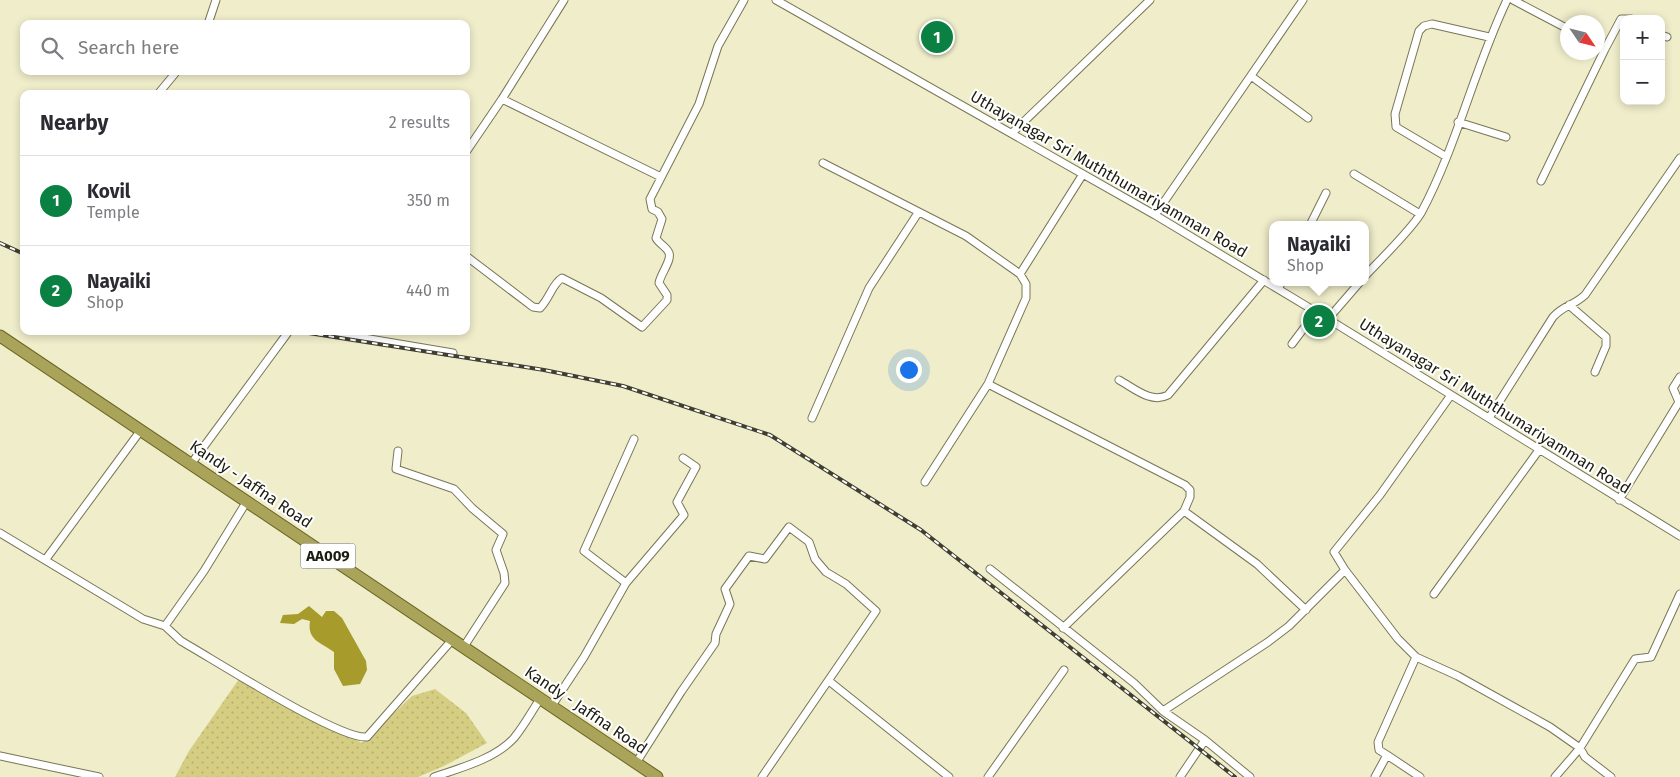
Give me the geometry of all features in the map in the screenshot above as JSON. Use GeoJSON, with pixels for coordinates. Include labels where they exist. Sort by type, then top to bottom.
{"type":"FeatureCollection","features":[{"type":"Feature","properties":{"kind":"highway","name":"Kandy - Jaffna Road"},"geometry":{"type":"LineString","coordinates":[[0,336],[657,777]]}},
{"type":"Feature","properties":{"kind":"street"},"geometry":{"type":"LineString","coordinates":[[209,20],[216,0]]}},
{"type":"Feature","properties":{"kind":"street"},"geometry":{"type":"LineString","coordinates":[[470,146],[564,0]]}},
{"type":"Feature","properties":{"kind":"street"},"geometry":{"type":"LineString","coordinates":[[470,259],[533,307],[540,308],[549,300],[556,282],[562,278],[601,298],[642,327],[667,300],[667,295],[659,283],[660,276],[669,257],[669,252],[656,238],[662,219],[650,205],[650,199],[699,104],[718,46],[744,0]]}},
{"type":"Feature","properties":{"kind":"street","name":"Uthayanagar Sri Muththumariyamman Road"},"geometry":{"type":"LineString","coordinates":[[776,0],[1012,133],[1269,282]]}},
{"type":"Feature","properties":{"kind":"street"},"geometry":{"type":"LineString","coordinates":[[1012,133],[1150,0]]}},
{"type":"Feature","properties":{"kind":"street"},"geometry":{"type":"LineString","coordinates":[[1155,215],[1304,0]]}},
{"type":"Feature","properties":{"kind":"street"},"geometry":{"type":"LineString","coordinates":[[1369,271],[1420,214],[1445,156],[1489,37],[1507,0]]}},
{"type":"Feature","properties":{"kind":"street"},"geometry":{"type":"LineString","coordinates":[[1513,0],[1560,25]]}},
{"type":"Feature","properties":{"kind":"street"},"geometry":{"type":"LineString","coordinates":[[1605,49],[1620,23]]}},
{"type":"Feature","properties":{"kind":"street"},"geometry":{"type":"LineString","coordinates":[[1445,156],[1396,127],[1395,114],[1419,31],[1424,26],[1432,24],[1489,37]]}},
{"type":"Feature","properties":{"kind":"street"},"geometry":{"type":"LineString","coordinates":[[1542,180],[1600,60]]}},
{"type":"Feature","properties":{"kind":"street"},"geometry":{"type":"LineString","coordinates":[[161,90],[174,75]]}},
{"type":"Feature","properties":{"kind":"street"},"geometry":{"type":"LineString","coordinates":[[1251,76],[1308,118]]}},
{"type":"Feature","properties":{"kind":"street"},"geometry":{"type":"LineString","coordinates":[[502,99],[661,177]]}},
{"type":"Feature","properties":{"kind":"street"},"geometry":{"type":"LineString","coordinates":[[1458,122],[1506,137]]}},
{"type":"Feature","properties":{"kind":"street"},"geometry":{"type":"LineString","coordinates":[[1489,418],[1553,316],[1562,307],[1576,304],[1585,295],[1680,158]]}},
{"type":"Feature","properties":{"kind":"street"},"geometry":{"type":"LineString","coordinates":[[823,163],[966,236],[1020,274],[1026,284],[1026,298],[988,384],[925,482]]}},
{"type":"Feature","properties":{"kind":"street"},"geometry":{"type":"LineString","coordinates":[[1020,274],[1083,174]]}},
{"type":"Feature","properties":{"kind":"street"},"geometry":{"type":"LineString","coordinates":[[1354,174],[1420,214]]}},
{"type":"Feature","properties":{"kind":"street"},"geometry":{"type":"LineString","coordinates":[[1312,221],[1326,193]]}},
{"type":"Feature","properties":{"kind":"street"},"geometry":{"type":"LineString","coordinates":[[812,418],[869,288],[918,213]]}},
{"type":"Feature","properties":{"kind":"street"},"geometry":{"type":"LineString","coordinates":[[1119,380],[1150,398],[1159,400],[1168,395],[1264,280]]}},
{"type":"Feature","properties":{"kind":"street","name":"Uthayanagar Sri Muththumariyamman Road"},"geometry":{"type":"LineString","coordinates":[[1280,286],[1316,312],[1680,536]]}},
{"type":"Feature","properties":{"kind":"street"},"geometry":{"type":"LineString","coordinates":[[1328,319],[1357,286]]}},
{"type":"Feature","properties":{"kind":"street"},"geometry":{"type":"LineString","coordinates":[[1569,306],[1606,337],[1606,346],[1595,372]]}},
{"type":"Feature","properties":{"kind":"street"},"geometry":{"type":"LineString","coordinates":[[1292,344],[1316,312]]}},
{"type":"Feature","properties":{"kind":"street"},"geometry":{"type":"LineString","coordinates":[[191,464],[286,335]]}},
{"type":"Feature","properties":{"kind":"street"},"geometry":{"type":"LineString","coordinates":[[345,335],[453,354]]}},
{"type":"Feature","properties":{"kind":"street"},"geometry":{"type":"LineString","coordinates":[[1619,500],[1678,402],[1673,388],[1680,377]]}},
{"type":"Feature","properties":{"kind":"street"},"geometry":{"type":"LineString","coordinates":[[988,384],[1185,485],[1190,490],[1190,497],[1184,512],[1063,628]]}},
{"type":"Feature","properties":{"kind":"street"},"geometry":{"type":"LineString","coordinates":[[1451,395],[1380,495],[1334,552],[1345,570],[1398,639],[1416,657],[1501,698],[1550,727],[1580,748],[1585,757],[1612,777]]}},
{"type":"Feature","properties":{"kind":"street"},"geometry":{"type":"LineString","coordinates":[[46,559],[141,430]]}},
{"type":"Feature","properties":{"kind":"street"},"geometry":{"type":"LineString","coordinates":[[626,583],[584,551],[634,439]]}},
{"type":"Feature","properties":{"kind":"street"},"geometry":{"type":"LineString","coordinates":[[1434,594],[1539,450]]}},
{"type":"Feature","properties":{"kind":"street"},"geometry":{"type":"LineString","coordinates":[[398,451],[396,469],[454,489],[472,508],[503,534],[496,550],[505,583],[463,648]]}},
{"type":"Feature","properties":{"kind":"street"},"geometry":{"type":"LineString","coordinates":[[551,707],[584,657],[626,583],[684,514],[677,502],[696,467],[683,458]]}},
{"type":"Feature","properties":{"kind":"street"},"geometry":{"type":"LineString","coordinates":[[165,626],[247,501]]}},
{"type":"Feature","properties":{"kind":"street"},"geometry":{"type":"LineString","coordinates":[[1184,512],[1257,564],[1306,610]]}},
{"type":"Feature","properties":{"kind":"street"},"geometry":{"type":"LineString","coordinates":[[636,763],[715,643],[716,634],[730,604],[725,589],[749,556],[765,558],[789,527],[809,542],[815,559],[826,572],[846,584],[876,610],[762,777]]}},
{"type":"Feature","properties":{"kind":"street"},"geometry":{"type":"LineString","coordinates":[[0,533],[143,619],[165,626],[181,641],[310,715],[359,738],[367,737],[452,640]]}},
{"type":"Feature","properties":{"kind":"street"},"geometry":{"type":"LineString","coordinates":[[990,569],[1134,683],[1163,711],[1205,740],[1250,777]]}},
{"type":"Feature","properties":{"kind":"street"},"geometry":{"type":"LineString","coordinates":[[1163,711],[1268,642],[1306,610],[1345,570]]}},
{"type":"Feature","properties":{"kind":"street"},"geometry":{"type":"LineString","coordinates":[[1555,777],[1580,748],[1636,659],[1651,658],[1680,594]]}},
{"type":"Feature","properties":{"kind":"street"},"geometry":{"type":"LineString","coordinates":[[1416,657],[1378,742],[1379,750],[1420,777]]}},
{"type":"Feature","properties":{"kind":"street"},"geometry":{"type":"LineString","coordinates":[[988,777],[1064,670]]}},
{"type":"Feature","properties":{"kind":"street"},"geometry":{"type":"LineString","coordinates":[[829,681],[949,777]]}},
{"type":"Feature","properties":{"kind":"street"},"geometry":{"type":"LineString","coordinates":[[434,777],[476,762],[502,747],[514,738],[540,699]]}},
{"type":"Feature","properties":{"kind":"street"},"geometry":{"type":"LineString","coordinates":[[1180,777],[1205,740]]}},
{"type":"Feature","properties":{"kind":"street"},"geometry":{"type":"LineString","coordinates":[[1375,777],[1387,755]]}},
{"type":"Feature","properties":{"kind":"street"},"geometry":{"type":"LineString","coordinates":[[0,756],[99,777]]}},
{"type":"Feature","properties":{"kind":"shaded area"},"geometry":{"type":"Polygon","coordinates":[[[309,606],[322,617],[326,611],[334,611],[342,618],[366,661],[367,670],[360,684],[343,686],[334,669],[334,652],[313,637],[310,621],[302,619],[294,624],[280,623],[283,615],[298,614],[309,606]]]}},
{"type":"Feature","properties":{"kind":"shaded area"},"geometry":{"type":"Polygon","coordinates":[[[239,679],[362,743],[412,696],[435,689],[466,713],[487,743],[444,766],[418,777],[175,777],[189,751],[239,679]]]}},
{"type":"Feature","properties":{"kind":"railway"},"geometry":{"type":"LineString","coordinates":[[0,243],[20,252]]}},
{"type":"Feature","properties":{"kind":"railway"},"geometry":{"type":"LineString","coordinates":[[321,335],[544,370],[623,386],[770,435],[921,530],[1235,777]]}},
{"type":"Feature","properties":{"kind":"place","name":"Kovil"},"geometry":{"type":"Point","coordinates":[937,37]}},
{"type":"Feature","properties":{"kind":"place","name":"Nayaiki"},"geometry":{"type":"Point","coordinates":[1319,321]}}]}
